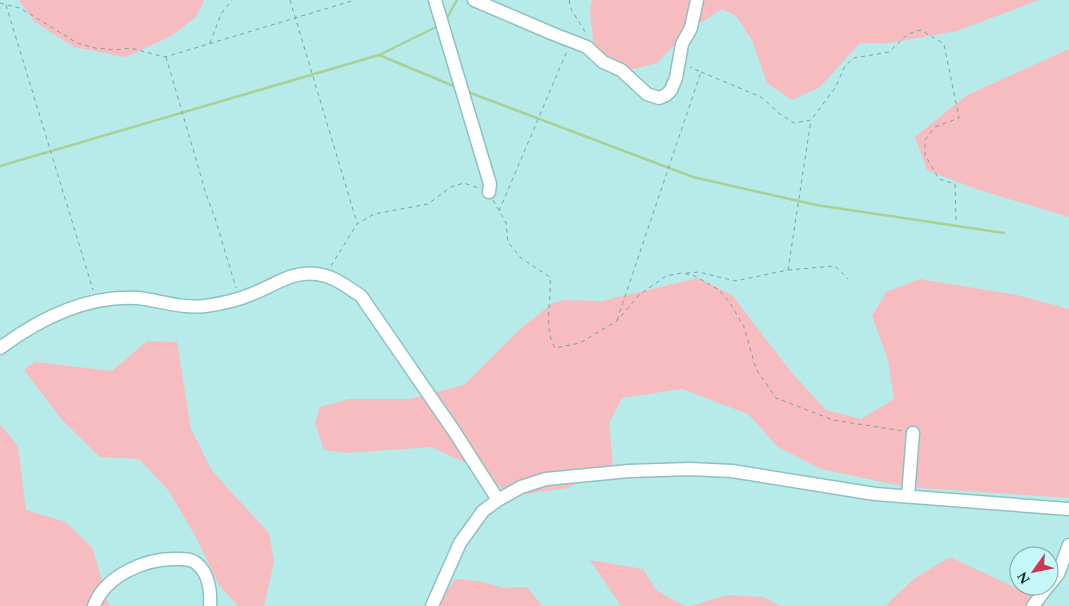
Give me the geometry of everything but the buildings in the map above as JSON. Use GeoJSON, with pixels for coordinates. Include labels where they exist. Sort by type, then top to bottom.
{"type":"FeatureCollection","features":[{"type":"Feature","properties":{"kind":"street"},"geometry":{"type":"LineString","coordinates":[[435,0],[490,184],[489,192]]}},
{"type":"Feature","properties":{"kind":"street"},"geometry":{"type":"LineString","coordinates":[[474,0],[587,47],[603,62],[621,70],[647,94],[659,98],[671,90],[676,78],[677,62],[682,44],[691,28],[697,0]]}},
{"type":"Feature","properties":{"kind":"street"},"geometry":{"type":"LineString","coordinates":[[0,348],[48,319],[96,300],[138,298],[201,307],[216,305],[252,294],[295,275],[325,276],[342,283],[361,296],[454,431],[498,500]]}},
{"type":"Feature","properties":{"kind":"street"},"geometry":{"type":"LineString","coordinates":[[908,496],[913,433]]}},
{"type":"Feature","properties":{"kind":"street"},"geometry":{"type":"LineString","coordinates":[[432,606],[460,543],[482,511],[522,487],[546,479],[629,471],[732,471],[875,494],[1069,509]]}},
{"type":"Feature","properties":{"kind":"street"},"geometry":{"type":"LineString","coordinates":[[1059,572],[1068,552],[1069,545]]}},
{"type":"Feature","properties":{"kind":"street"},"geometry":{"type":"LineString","coordinates":[[94,606],[108,586],[133,568],[154,561],[182,559],[196,563],[203,572],[210,588],[210,606]]}},
{"type":"Feature","properties":{"kind":"street"},"geometry":{"type":"LineString","coordinates":[[1032,606],[1040,596]]}},
{"type":"Feature","properties":{"kind":"path"},"geometry":{"type":"LineString","coordinates":[[210,44],[221,14],[232,0]]}},
{"type":"Feature","properties":{"kind":"path"},"geometry":{"type":"LineString","coordinates":[[290,0],[358,224]]}},
{"type":"Feature","properties":{"kind":"path"},"geometry":{"type":"LineString","coordinates":[[0,3],[20,8],[77,43],[95,48],[115,50],[130,48],[165,57],[355,0]]}},
{"type":"Feature","properties":{"kind":"path"},"geometry":{"type":"LineString","coordinates":[[569,0],[571,9],[588,36],[587,47]]}},
{"type":"Feature","properties":{"kind":"path"},"geometry":{"type":"LineString","coordinates":[[6,4],[96,300]]}},
{"type":"Feature","properties":{"kind":"path"},"geometry":{"type":"LineString","coordinates":[[788,270],[811,120],[835,88],[844,66],[854,58],[888,52],[908,34],[921,30],[944,44],[959,118],[935,128],[924,140],[925,154],[939,179],[956,184],[956,220]]}},
{"type":"Feature","properties":{"kind":"path"},"geometry":{"type":"LineString","coordinates":[[499,211],[571,41]]}},
{"type":"Feature","properties":{"kind":"path"},"geometry":{"type":"LineString","coordinates":[[165,57],[239,298]]}},
{"type":"Feature","properties":{"kind":"path"},"geometry":{"type":"LineString","coordinates":[[677,62],[761,97],[780,114],[794,123],[811,120]]}},
{"type":"Feature","properties":{"kind":"path"},"geometry":{"type":"LineString","coordinates":[[617,321],[701,72]]}},
{"type":"Feature","properties":{"kind":"path"},"geometry":{"type":"LineString","coordinates":[[325,276],[358,224],[374,214],[428,204],[451,187],[464,183],[489,192],[506,223],[508,242],[520,258],[550,277],[550,340],[555,348],[580,343],[617,321],[639,295],[666,276],[680,273],[695,276],[720,290],[730,303],[744,327],[756,369],[776,398],[833,420],[913,433]]}},
{"type":"Feature","properties":{"kind":"path"},"geometry":{"type":"LineString","coordinates":[[684,274],[699,272],[735,281],[788,270],[835,266],[848,278]]}},
{"type":"Feature","properties":{"kind":"shaded area"},"geometry":{"type":"Polygon","coordinates":[[[19,0],[204,0],[196,17],[171,36],[126,57],[74,47],[35,22],[19,0]]]}},
{"type":"Feature","properties":{"kind":"shaded area"},"geometry":{"type":"Polygon","coordinates":[[[592,0],[1039,0],[957,31],[889,43],[860,43],[820,87],[792,100],[767,83],[752,40],[736,16],[722,9],[689,30],[657,63],[621,72],[594,47],[590,10],[592,0]]]}},
{"type":"Feature","properties":{"kind":"shaded area"},"geometry":{"type":"Polygon","coordinates":[[[1069,49],[1069,217],[976,189],[927,170],[915,137],[967,95],[1069,49]]]}},
{"type":"Feature","properties":{"kind":"shaded area"},"geometry":{"type":"Polygon","coordinates":[[[698,278],[732,295],[792,373],[826,410],[861,419],[894,399],[888,360],[872,316],[886,292],[920,279],[1017,295],[1069,309],[1069,498],[906,487],[821,469],[778,447],[748,414],[682,389],[622,398],[609,423],[613,464],[568,488],[511,496],[479,469],[431,447],[347,453],[324,450],[315,423],[320,407],[349,399],[410,399],[464,385],[520,329],[553,303],[564,300],[602,301],[698,278]]]}},
{"type":"Feature","properties":{"kind":"shaded area"},"geometry":{"type":"Polygon","coordinates":[[[147,341],[177,342],[191,429],[212,471],[269,533],[274,562],[264,606],[238,606],[219,585],[198,541],[169,491],[139,459],[100,457],[63,421],[24,370],[35,362],[112,371],[147,341]]]}},
{"type":"Feature","properties":{"kind":"shaded area"},"geometry":{"type":"Polygon","coordinates":[[[0,424],[18,446],[26,510],[66,522],[93,549],[109,606],[0,606],[0,424]]]}},
{"type":"Feature","properties":{"kind":"shaded area"},"geometry":{"type":"Polygon","coordinates":[[[950,557],[1009,585],[1009,596],[1033,596],[1044,601],[1044,606],[885,606],[915,578],[950,557]]]}},
{"type":"Feature","properties":{"kind":"shaded area"},"geometry":{"type":"Polygon","coordinates":[[[590,560],[643,569],[656,590],[685,606],[621,606],[590,560]]]}},
{"type":"Feature","properties":{"kind":"shaded area"},"geometry":{"type":"Polygon","coordinates":[[[456,579],[478,581],[503,588],[527,587],[542,606],[433,606],[456,579]]]}},
{"type":"Feature","properties":{"kind":"shaded area"},"geometry":{"type":"Polygon","coordinates":[[[727,595],[764,597],[780,606],[691,606],[727,595]]]}},
{"type":"Feature","properties":{"kind":"waterway"},"geometry":{"type":"LineString","coordinates":[[446,20],[457,0]]}},
{"type":"Feature","properties":{"kind":"waterway"},"geometry":{"type":"LineString","coordinates":[[0,166],[379,55],[438,26]]}},
{"type":"Feature","properties":{"kind":"waterway"},"geometry":{"type":"LineString","coordinates":[[379,55],[456,87]]}},
{"type":"Feature","properties":{"kind":"waterway"},"geometry":{"type":"LineString","coordinates":[[468,92],[693,177],[816,205],[1004,233]]}}]}
